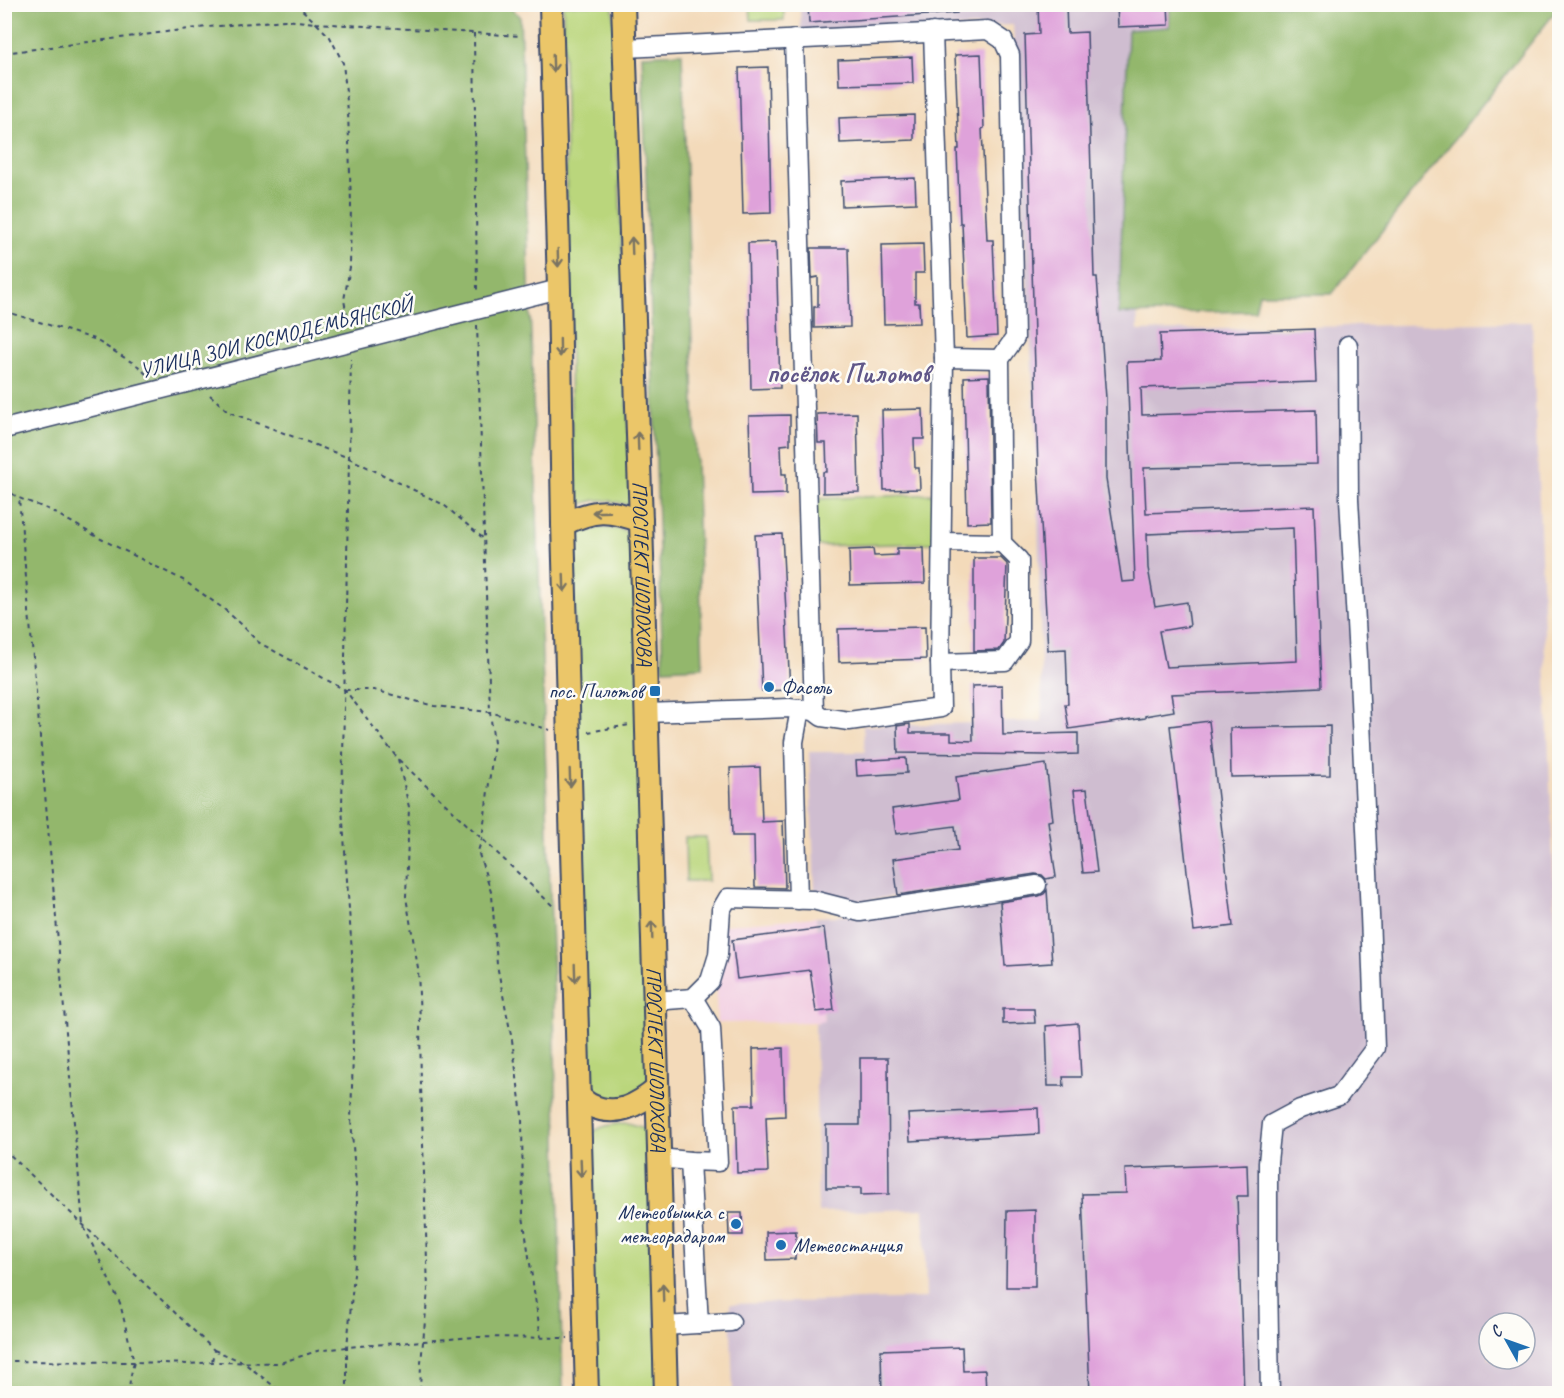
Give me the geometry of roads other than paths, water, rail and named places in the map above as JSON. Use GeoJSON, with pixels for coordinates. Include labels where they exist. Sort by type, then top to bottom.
{"type":"FeatureCollection","features":[{"type":"Feature","properties":{"kind":"main road"},"geometry":{"type":"LineString","coordinates":[[551,4],[587,1394]]}},
{"type":"Feature","properties":{"kind":"main road","name":"ПРОСПЕКТ ШОЛОХОВА"},"geometry":{"type":"LineString","coordinates":[[623,4],[641,520],[666,1394]]}},
{"type":"Feature","properties":{"kind":"main road"},"geometry":{"type":"LineString","coordinates":[[563,525],[577,517],[601,512],[641,520]]}},
{"type":"Feature","properties":{"kind":"main road"},"geometry":{"type":"LineString","coordinates":[[579,1096],[591,1105],[610,1110],[626,1108],[643,1100],[657,1089]]}},
{"type":"Feature","properties":{"kind":"main road"},"geometry":{"type":"LineString","coordinates":[[580,1133],[592,1124],[619,1117],[645,1122],[658,1130]]}},
{"type":"Feature","properties":{"kind":"street"},"geometry":{"type":"LineString","coordinates":[[626,48],[988,30],[1004,40],[1010,55],[1016,338],[1000,359],[1002,543]]}},
{"type":"Feature","properties":{"kind":"street"},"geometry":{"type":"LineString","coordinates":[[646,717],[789,708],[807,710],[822,717],[849,721],[941,708],[944,358],[933,32]]}},
{"type":"Feature","properties":{"kind":"street"},"geometry":{"type":"LineString","coordinates":[[794,39],[807,710],[794,742],[798,900]]}},
{"type":"Feature","properties":{"kind":"street","name":"УЛИЦА ЗОИ КОСМОДЕМЬЯНСКОЙ"},"geometry":{"type":"LineString","coordinates":[[4,429],[559,289]]}},
{"type":"Feature","properties":{"kind":"street"},"geometry":{"type":"LineString","coordinates":[[1270,1394],[1268,1162],[1272,1124],[1300,1109],[1339,1096],[1375,1048],[1359,669],[1349,499],[1348,345]]}},
{"type":"Feature","properties":{"kind":"street"},"geometry":{"type":"LineString","coordinates":[[944,358],[1000,359]]}},
{"type":"Feature","properties":{"kind":"street"},"geometry":{"type":"LineString","coordinates":[[940,663],[1005,661],[1019,641],[1019,560],[1002,543],[942,542]]}},
{"type":"Feature","properties":{"kind":"street"},"geometry":{"type":"LineString","coordinates":[[654,1000],[693,998],[710,981],[718,955],[721,910],[728,898],[813,900],[860,912],[1037,885]]}},
{"type":"Feature","properties":{"kind":"street"},"geometry":{"type":"LineString","coordinates":[[659,1158],[718,1162],[711,1028],[693,998]]}},
{"type":"Feature","properties":{"kind":"street"},"geometry":{"type":"LineString","coordinates":[[690,1161],[699,1324]]}},
{"type":"Feature","properties":{"kind":"street"},"geometry":{"type":"LineString","coordinates":[[664,1326],[731,1322]]}},
{"type":"Feature","properties":{"kind":"place","name":"Фасоль"},"geometry":{"type":"Point","coordinates":[769,687]}},
{"type":"Feature","properties":{"kind":"place","name":"пос. Пилотов"},"geometry":{"type":"Point","coordinates":[655,691]}},
{"type":"Feature","properties":{"kind":"place","name":"Метеовышка с метеорадаром"},"geometry":{"type":"Point","coordinates":[736,1224]}},
{"type":"Feature","properties":{"kind":"place","name":"Метеостанция"},"geometry":{"type":"Point","coordinates":[781,1245]}},
{"type":"Feature","properties":{"kind":"district","name":"посёлок Пилотов"},"geometry":{"type":"Point","coordinates":[848,373]}}]}
